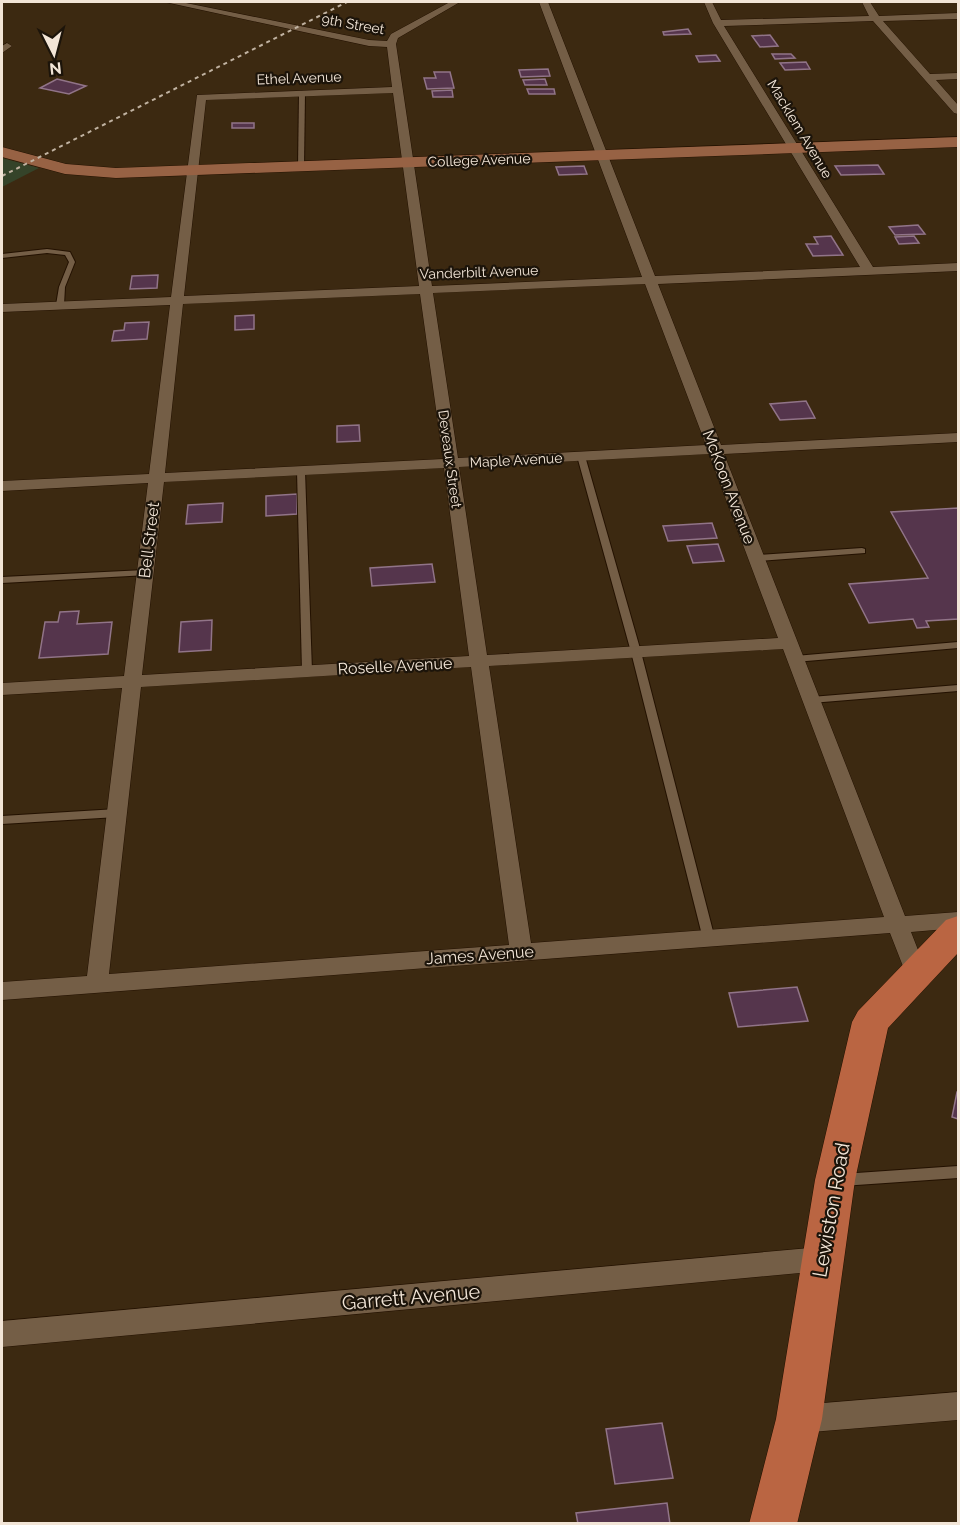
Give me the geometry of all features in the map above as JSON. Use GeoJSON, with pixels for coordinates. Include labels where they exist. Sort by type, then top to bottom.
{"type":"FeatureCollection","features":[{"type":"Feature","properties":{"kind":"main road","name":"College Avenue"},"geometry":{"type":"LineString","coordinates":[[2,152],[49,165],[90,172],[192,171],[958,142]]}},
{"type":"Feature","properties":{"kind":"main road","name":"Lewiston Road"},"geometry":{"type":"LineString","coordinates":[[773,1524],[799,1419],[821,1259],[835,1180],[871,1022],[958,930]]}},
{"type":"Feature","properties":{"kind":"street","name":"9th Street"},"geometry":{"type":"LineString","coordinates":[[170,2],[369,43],[391,44]]}},
{"type":"Feature","properties":{"kind":"street"},"geometry":{"type":"LineString","coordinates":[[391,44],[394,36],[456,2]]}},
{"type":"Feature","properties":{"kind":"street","name":"McKoon Avenue"},"geometry":{"type":"LineString","coordinates":[[543,2],[916,973]]}},
{"type":"Feature","properties":{"kind":"street","name":"Macklem Avenue"},"geometry":{"type":"LineString","coordinates":[[708,2],[718,23],[869,271]]}},
{"type":"Feature","properties":{"kind":"street"},"geometry":{"type":"LineString","coordinates":[[866,2],[876,19],[958,111]]}},
{"type":"Feature","properties":{"kind":"street"},"geometry":{"type":"LineString","coordinates":[[718,23],[958,16]]}},
{"type":"Feature","properties":{"kind":"street","name":"Deveaux Street"},"geometry":{"type":"LineString","coordinates":[[391,44],[521,952]]}},
{"type":"Feature","properties":{"kind":"street"},"geometry":{"type":"LineString","coordinates":[[928,77],[958,76]]}},
{"type":"Feature","properties":{"kind":"street","name":"Ethel Avenue"},"geometry":{"type":"LineString","coordinates":[[201,97],[398,90]]}},
{"type":"Feature","properties":{"kind":"street","name":"Bell Street"},"geometry":{"type":"LineString","coordinates":[[97,984],[201,97]]}},
{"type":"Feature","properties":{"kind":"street","name":"Vanderbilt Avenue"},"geometry":{"type":"LineString","coordinates":[[2,308],[958,267]]}},
{"type":"Feature","properties":{"kind":"street","name":"Maple Avenue"},"geometry":{"type":"LineString","coordinates":[[2,486],[958,437]]}},
{"type":"Feature","properties":{"kind":"street","name":"Roselle Avenue"},"geometry":{"type":"LineString","coordinates":[[2,689],[636,652],[792,651]]}},
{"type":"Feature","properties":{"kind":"street","name":"James Avenue"},"geometry":{"type":"LineString","coordinates":[[2,991],[958,921]]}},
{"type":"Feature","properties":{"kind":"street","name":"Garrett Avenue"},"geometry":{"type":"LineString","coordinates":[[2,1334],[821,1259]]}},
{"type":"Feature","properties":{"kind":"street"},"geometry":{"type":"LineString","coordinates":[[799,1419],[958,1406]]}},
{"type":"Feature","properties":{"kind":"lane"},"geometry":{"type":"LineString","coordinates":[[302,93],[302,167]]}},
{"type":"Feature","properties":{"kind":"lane"},"geometry":{"type":"LineString","coordinates":[[2,256],[47,251],[68,253],[72,262],[62,287],[60,305]]}},
{"type":"Feature","properties":{"kind":"lane"},"geometry":{"type":"LineString","coordinates":[[581,456],[636,652],[709,939]]}},
{"type":"Feature","properties":{"kind":"lane"},"geometry":{"type":"LineString","coordinates":[[301,471],[307,671]]}},
{"type":"Feature","properties":{"kind":"lane"},"geometry":{"type":"LineString","coordinates":[[756,558],[862,551]]}},
{"type":"Feature","properties":{"kind":"lane"},"geometry":{"type":"LineString","coordinates":[[2,580],[145,573]]}},
{"type":"Feature","properties":{"kind":"lane"},"geometry":{"type":"LineString","coordinates":[[792,651],[958,645]]}},
{"type":"Feature","properties":{"kind":"lane"},"geometry":{"type":"LineString","coordinates":[[811,700],[958,688]]}},
{"type":"Feature","properties":{"kind":"lane"},"geometry":{"type":"LineString","coordinates":[[2,820],[117,813]]}},
{"type":"Feature","properties":{"kind":"lane"},"geometry":{"type":"LineString","coordinates":[[835,1180],[958,1172]]}},
{"type":"Feature","properties":{"kind":"green space"},"geometry":{"type":"Polygon","coordinates":[[[2,158],[39,168],[2,187],[2,158]]]}},
{"type":"Feature","properties":{"kind":"building"},"geometry":{"type":"Polygon","coordinates":[[[688,29],[691,34],[664,35],[663,32],[688,29]]]}},
{"type":"Feature","properties":{"kind":"building"},"geometry":{"type":"Polygon","coordinates":[[[770,35],[778,46],[760,47],[752,36],[770,35]]]}},
{"type":"Feature","properties":{"kind":"building"},"geometry":{"type":"Polygon","coordinates":[[[772,54],[791,54],[795,58],[775,59],[772,54]]]}},
{"type":"Feature","properties":{"kind":"building"},"geometry":{"type":"Polygon","coordinates":[[[716,55],[720,61],[699,62],[696,56],[716,55]]]}},
{"type":"Feature","properties":{"kind":"building"},"geometry":{"type":"Polygon","coordinates":[[[806,62],[810,69],[785,70],[780,63],[806,62]]]}},
{"type":"Feature","properties":{"kind":"building"},"geometry":{"type":"Polygon","coordinates":[[[548,69],[550,76],[521,77],[519,70],[548,69]]]}},
{"type":"Feature","properties":{"kind":"building"},"geometry":{"type":"Polygon","coordinates":[[[434,72],[450,72],[454,88],[427,89],[424,78],[436,78],[434,72]]]}},
{"type":"Feature","properties":{"kind":"building"},"geometry":{"type":"Polygon","coordinates":[[[57,79],[86,86],[69,94],[40,88],[57,79]]]}},
{"type":"Feature","properties":{"kind":"building"},"geometry":{"type":"Polygon","coordinates":[[[545,79],[547,85],[525,85],[523,80],[545,79]]]}},
{"type":"Feature","properties":{"kind":"building"},"geometry":{"type":"Polygon","coordinates":[[[527,89],[554,89],[555,94],[529,94],[527,89]]]}},
{"type":"Feature","properties":{"kind":"building"},"geometry":{"type":"Polygon","coordinates":[[[452,90],[453,97],[433,97],[432,91],[452,90]]]}},
{"type":"Feature","properties":{"kind":"building"},"geometry":{"type":"Polygon","coordinates":[[[232,123],[254,123],[254,128],[232,128],[232,123]]]}},
{"type":"Feature","properties":{"kind":"building"},"geometry":{"type":"Polygon","coordinates":[[[878,165],[884,174],[841,175],[835,166],[878,165]]]}},
{"type":"Feature","properties":{"kind":"building"},"geometry":{"type":"Polygon","coordinates":[[[584,166],[587,174],[559,175],[556,167],[584,166]]]}},
{"type":"Feature","properties":{"kind":"building"},"geometry":{"type":"Polygon","coordinates":[[[918,225],[925,234],[895,235],[889,227],[918,225]]]}},
{"type":"Feature","properties":{"kind":"building"},"geometry":{"type":"Polygon","coordinates":[[[831,236],[843,255],[813,256],[806,244],[818,244],[814,237],[831,236]]]}},
{"type":"Feature","properties":{"kind":"building"},"geometry":{"type":"Polygon","coordinates":[[[914,236],[919,243],[899,244],[895,237],[914,236]]]}},
{"type":"Feature","properties":{"kind":"building"},"geometry":{"type":"Polygon","coordinates":[[[158,275],[157,288],[130,289],[132,276],[158,275]]]}},
{"type":"Feature","properties":{"kind":"building"},"geometry":{"type":"Polygon","coordinates":[[[254,315],[254,329],[235,330],[235,316],[254,315]]]}},
{"type":"Feature","properties":{"kind":"building"},"geometry":{"type":"Polygon","coordinates":[[[149,322],[147,339],[112,341],[114,331],[124,330],[125,323],[149,322]]]}},
{"type":"Feature","properties":{"kind":"building"},"geometry":{"type":"Polygon","coordinates":[[[806,401],[815,418],[780,420],[770,404],[806,401]]]}},
{"type":"Feature","properties":{"kind":"building"},"geometry":{"type":"Polygon","coordinates":[[[359,425],[360,441],[337,442],[337,426],[359,425]]]}},
{"type":"Feature","properties":{"kind":"building"},"geometry":{"type":"Polygon","coordinates":[[[297,494],[297,514],[266,516],[266,496],[297,494]]]}},
{"type":"Feature","properties":{"kind":"building"},"geometry":{"type":"Polygon","coordinates":[[[223,503],[222,522],[186,524],[188,505],[223,503]]]}},
{"type":"Feature","properties":{"kind":"building"},"geometry":{"type":"Polygon","coordinates":[[[958,508],[958,619],[926,621],[929,627],[917,628],[913,619],[869,623],[849,584],[928,578],[891,512],[958,508]]]}},
{"type":"Feature","properties":{"kind":"building"},"geometry":{"type":"Polygon","coordinates":[[[712,523],[717,538],[668,541],[663,526],[712,523]]]}},
{"type":"Feature","properties":{"kind":"building"},"geometry":{"type":"Polygon","coordinates":[[[718,544],[724,561],[693,563],[687,546],[718,544]]]}},
{"type":"Feature","properties":{"kind":"building"},"geometry":{"type":"Polygon","coordinates":[[[432,564],[435,582],[372,586],[370,568],[432,564]]]}},
{"type":"Feature","properties":{"kind":"building"},"geometry":{"type":"Polygon","coordinates":[[[79,611],[77,624],[112,622],[108,654],[39,658],[45,622],[58,622],[60,612],[79,611]]]}},
{"type":"Feature","properties":{"kind":"building"},"geometry":{"type":"Polygon","coordinates":[[[212,620],[211,650],[179,652],[181,622],[212,620]]]}},
{"type":"Feature","properties":{"kind":"building"},"geometry":{"type":"Polygon","coordinates":[[[797,987],[808,1021],[738,1027],[729,993],[797,987]]]}},
{"type":"Feature","properties":{"kind":"building"},"geometry":{"type":"Polygon","coordinates":[[[958,1092],[958,1119],[952,1117],[958,1092]]]}},
{"type":"Feature","properties":{"kind":"building"},"geometry":{"type":"Polygon","coordinates":[[[662,1423],[673,1478],[615,1484],[606,1429],[662,1423]]]}},
{"type":"Feature","properties":{"kind":"building"},"geometry":{"type":"Polygon","coordinates":[[[667,1503],[670,1524],[578,1524],[576,1513],[667,1503]]]}},
{"type":"Feature","properties":{"kind":"railway"},"geometry":{"type":"LineString","coordinates":[[2,176],[347,2]]}}]}
